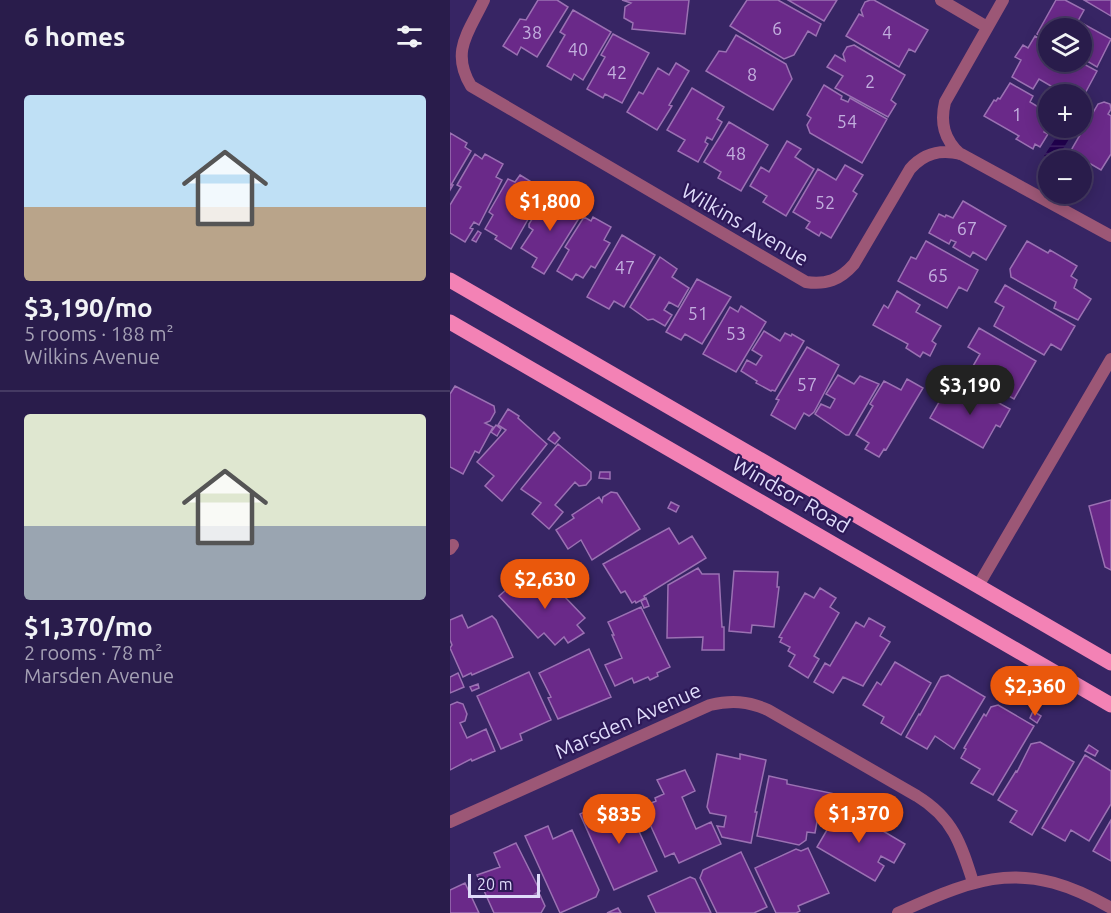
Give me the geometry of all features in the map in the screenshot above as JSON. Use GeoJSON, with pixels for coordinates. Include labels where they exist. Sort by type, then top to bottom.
{"type":"FeatureCollection","features":[{"type":"Feature","properties":{"kind":"main road","name":"Windsor Road"},"geometry":{"type":"LineString","coordinates":[[450,280],[1111,663]]}},
{"type":"Feature","properties":{"kind":"main road","name":"Windsor Road"},"geometry":{"type":"LineString","coordinates":[[450,321],[1111,705]]}},
{"type":"Feature","properties":{"kind":"street","name":"Wilkins Avenue"},"geometry":{"type":"LineString","coordinates":[[484,0],[455,54],[465,78],[478,92],[806,282],[817,284],[828,282],[847,272],[916,163],[922,158],[939,152],[960,154]]}},
{"type":"Feature","properties":{"kind":"street"},"geometry":{"type":"LineString","coordinates":[[941,0],[987,27]]}},
{"type":"Feature","properties":{"kind":"street"},"geometry":{"type":"LineString","coordinates":[[1003,0],[950,91],[942,114],[946,136],[960,154],[1111,236]]}},
{"type":"Feature","properties":{"kind":"street"},"geometry":{"type":"LineString","coordinates":[[978,586],[1111,359]]}},
{"type":"Feature","properties":{"kind":"street","name":"Marsden Avenue"},"geometry":{"type":"LineString","coordinates":[[450,822],[710,705],[724,701],[739,701],[768,710],[937,809],[957,836],[973,882]]}},
{"type":"Feature","properties":{"kind":"street"},"geometry":{"type":"LineString","coordinates":[[898,913],[944,892],[973,882],[1013,877],[1053,882],[1082,892],[1111,908]]}},
{"type":"Feature","properties":{"kind":"shaded area"},"geometry":{"type":"Polygon","coordinates":[[[1056,138],[1069,139],[1062,150],[1048,150],[1056,138]]]}},
{"type":"Feature","properties":{"kind":"building"},"geometry":{"type":"Polygon","coordinates":[[[538,0],[557,0],[568,7],[537,57],[521,47],[517,55],[503,46],[520,19],[526,20],[538,0]]]}},
{"type":"Feature","properties":{"kind":"building"},"geometry":{"type":"Polygon","coordinates":[[[622,0],[689,0],[685,34],[632,29],[633,23],[624,18],[625,7],[631,3],[622,0]]]}},
{"type":"Feature","properties":{"kind":"building"},"geometry":{"type":"Polygon","coordinates":[[[747,0],[778,0],[821,24],[816,36],[808,31],[794,55],[784,59],[730,26],[747,0]]]}},
{"type":"Feature","properties":{"kind":"building"},"geometry":{"type":"Polygon","coordinates":[[[788,0],[837,0],[824,21],[788,0]]]}},
{"type":"Feature","properties":{"kind":"building"},"geometry":{"type":"Polygon","coordinates":[[[874,0],[928,30],[915,52],[909,49],[899,67],[846,36],[859,14],[863,16],[861,10],[865,2],[874,0]]]}},
{"type":"Feature","properties":{"kind":"building"},"geometry":{"type":"Polygon","coordinates":[[[1056,0],[1065,0],[1084,10],[1080,18],[1046,18],[1056,0]]]}},
{"type":"Feature","properties":{"kind":"building"},"geometry":{"type":"Polygon","coordinates":[[[1084,0],[1111,0],[1111,16],[1084,0]]]}},
{"type":"Feature","properties":{"kind":"building"},"geometry":{"type":"Polygon","coordinates":[[[573,10],[611,32],[583,80],[574,74],[571,80],[547,66],[565,35],[560,32],[573,10]]]}},
{"type":"Feature","properties":{"kind":"building"},"geometry":{"type":"Polygon","coordinates":[[[1092,29],[1111,39],[1097,67],[1092,64],[1092,29]]]}},
{"type":"Feature","properties":{"kind":"building"},"geometry":{"type":"Polygon","coordinates":[[[613,34],[649,53],[622,103],[605,94],[603,98],[587,89],[605,57],[601,55],[613,34]]]}},
{"type":"Feature","properties":{"kind":"building"},"geometry":{"type":"Polygon","coordinates":[[[736,35],[786,64],[792,79],[773,110],[706,71],[719,51],[726,52],[736,35]]]}},
{"type":"Feature","properties":{"kind":"building"},"geometry":{"type":"Polygon","coordinates":[[[1035,36],[1038,38],[1038,72],[1092,72],[1092,68],[1097,71],[1090,84],[1048,84],[1039,79],[1033,89],[1012,77],[1021,60],[1015,57],[1023,45],[1028,48],[1035,36]]]}},
{"type":"Feature","properties":{"kind":"building"},"geometry":{"type":"Polygon","coordinates":[[[854,45],[905,75],[891,100],[896,104],[888,117],[835,88],[843,76],[827,67],[835,55],[845,61],[843,54],[847,47],[854,45]]]}},
{"type":"Feature","properties":{"kind":"building"},"geometry":{"type":"Polygon","coordinates":[[[676,63],[689,71],[657,130],[627,112],[639,92],[643,94],[658,68],[669,75],[676,63]]]}},
{"type":"Feature","properties":{"kind":"building"},"geometry":{"type":"Polygon","coordinates":[[[1010,83],[1033,96],[1030,102],[1038,107],[1038,138],[1046,138],[1040,147],[1035,144],[1033,149],[1016,139],[1019,136],[984,116],[994,100],[1000,99],[1010,83]]]}},
{"type":"Feature","properties":{"kind":"building"},"geometry":{"type":"Polygon","coordinates":[[[824,85],[842,96],[841,99],[848,102],[850,98],[887,119],[862,163],[810,133],[807,125],[811,118],[807,115],[824,85]]]}},
{"type":"Feature","properties":{"kind":"building"},"geometry":{"type":"Polygon","coordinates":[[[692,88],[724,107],[717,119],[722,122],[712,140],[707,137],[705,142],[708,144],[698,162],[678,151],[685,140],[667,130],[692,88]]]}},
{"type":"Feature","properties":{"kind":"building"},"geometry":{"type":"Polygon","coordinates":[[[1104,102],[1110,104],[1111,109],[1108,114],[1111,116],[1111,154],[1101,170],[1092,165],[1092,150],[1071,150],[1078,138],[1092,138],[1092,114],[1098,104],[1104,102]]]}},
{"type":"Feature","properties":{"kind":"building"},"geometry":{"type":"Polygon","coordinates":[[[729,122],[768,145],[741,191],[718,178],[721,172],[704,162],[729,122]]]}},
{"type":"Feature","properties":{"kind":"building"},"geometry":{"type":"Polygon","coordinates":[[[450,133],[467,143],[465,147],[471,151],[450,190],[450,133]]]}},
{"type":"Feature","properties":{"kind":"building"},"geometry":{"type":"Polygon","coordinates":[[[787,141],[801,149],[795,157],[814,169],[786,216],[763,202],[767,196],[750,186],[761,167],[769,172],[787,141]]]}},
{"type":"Feature","properties":{"kind":"building"},"geometry":{"type":"Polygon","coordinates":[[[475,154],[482,159],[485,154],[503,164],[496,177],[502,180],[479,225],[474,222],[470,228],[473,229],[465,242],[450,233],[450,205],[461,187],[457,185],[475,154]]]}},
{"type":"Feature","properties":{"kind":"building"},"geometry":{"type":"Polygon","coordinates":[[[845,165],[863,175],[853,191],[857,194],[831,238],[821,232],[819,236],[806,228],[810,222],[793,212],[818,169],[836,180],[845,165]]]}},
{"type":"Feature","properties":{"kind":"building"},"geometry":{"type":"Polygon","coordinates":[[[520,175],[538,186],[537,189],[543,193],[511,249],[495,239],[497,236],[485,229],[493,215],[489,212],[508,179],[515,182],[520,175]]]}},
{"type":"Feature","properties":{"kind":"building"},"geometry":{"type":"Polygon","coordinates":[[[546,197],[564,206],[566,203],[580,211],[581,215],[544,274],[532,267],[537,258],[521,248],[533,230],[529,224],[546,197]]]}},
{"type":"Feature","properties":{"kind":"building"},"geometry":{"type":"Polygon","coordinates":[[[963,201],[1006,226],[986,260],[973,252],[970,257],[953,247],[956,242],[951,240],[949,244],[929,233],[939,214],[953,218],[963,201]]]}},
{"type":"Feature","properties":{"kind":"building"},"geometry":{"type":"Polygon","coordinates":[[[584,217],[591,221],[593,217],[611,227],[604,240],[610,243],[595,268],[591,266],[583,278],[576,274],[572,280],[557,271],[569,250],[565,247],[584,217]]]}},
{"type":"Feature","properties":{"kind":"building"},"geometry":{"type":"Polygon","coordinates":[[[478,231],[481,233],[476,242],[472,240],[478,231]]]}},
{"type":"Feature","properties":{"kind":"building"},"geometry":{"type":"Polygon","coordinates":[[[622,235],[655,255],[624,307],[614,301],[609,309],[587,297],[622,235]]]}},
{"type":"Feature","properties":{"kind":"building"},"geometry":{"type":"Polygon","coordinates":[[[926,241],[978,270],[967,291],[959,287],[947,308],[898,281],[911,257],[916,259],[926,241]]]}},
{"type":"Feature","properties":{"kind":"building"},"geometry":{"type":"Polygon","coordinates":[[[1027,241],[1048,253],[1050,250],[1077,266],[1071,276],[1077,280],[1074,288],[1091,299],[1078,320],[1054,308],[1056,302],[1011,277],[1010,269],[1027,241]]]}},
{"type":"Feature","properties":{"kind":"building"},"geometry":{"type":"Polygon","coordinates":[[[660,257],[677,269],[672,277],[689,288],[678,307],[669,302],[664,310],[672,315],[665,326],[653,319],[648,320],[630,307],[660,257]]]}},
{"type":"Feature","properties":{"kind":"building"},"geometry":{"type":"Polygon","coordinates":[[[697,279],[731,297],[702,344],[685,334],[681,340],[666,332],[697,279]]]}},
{"type":"Feature","properties":{"kind":"building"},"geometry":{"type":"Polygon","coordinates":[[[1005,285],[1075,326],[1061,350],[1051,344],[1044,355],[994,326],[1004,307],[995,302],[1005,285]]]}},
{"type":"Feature","properties":{"kind":"building"},"geometry":{"type":"Polygon","coordinates":[[[897,291],[920,305],[916,312],[941,326],[932,341],[936,344],[930,356],[923,352],[920,357],[906,348],[908,344],[873,325],[884,305],[888,308],[897,291]]]}},
{"type":"Feature","properties":{"kind":"building"},"geometry":{"type":"Polygon","coordinates":[[[741,306],[766,322],[736,372],[703,354],[730,307],[738,312],[741,306]]]}},
{"type":"Feature","properties":{"kind":"building"},"geometry":{"type":"Polygon","coordinates":[[[979,328],[1036,361],[1014,399],[969,373],[980,354],[968,347],[979,328]]]}},
{"type":"Feature","properties":{"kind":"building"},"geometry":{"type":"Polygon","coordinates":[[[764,331],[780,341],[785,333],[804,341],[775,391],[756,383],[757,381],[741,371],[747,360],[756,365],[762,356],[752,350],[764,331]]]}},
{"type":"Feature","properties":{"kind":"building"},"geometry":{"type":"Polygon","coordinates":[[[807,347],[839,365],[814,412],[809,416],[804,413],[795,429],[771,415],[779,400],[776,399],[807,347]]]}},
{"type":"Feature","properties":{"kind":"building"},"geometry":{"type":"Polygon","coordinates":[[[838,375],[854,384],[860,376],[879,384],[849,435],[815,414],[821,404],[830,408],[835,399],[826,394],[838,375]]]}},
{"type":"Feature","properties":{"kind":"building"},"geometry":{"type":"Polygon","coordinates":[[[907,379],[923,388],[886,450],[884,449],[879,457],[865,449],[869,443],[856,435],[873,406],[870,404],[884,381],[901,390],[907,379]]]}},
{"type":"Feature","properties":{"kind":"building"},"geometry":{"type":"Polygon","coordinates":[[[455,386],[494,406],[495,412],[490,421],[485,423],[493,427],[479,453],[475,451],[463,474],[450,467],[450,394],[455,386]]]}},
{"type":"Feature","properties":{"kind":"building"},"geometry":{"type":"Polygon","coordinates":[[[955,387],[984,403],[988,397],[1010,409],[1000,427],[996,425],[983,448],[930,418],[942,397],[948,400],[955,387]]]}},
{"type":"Feature","properties":{"kind":"building"},"geometry":{"type":"Polygon","coordinates":[[[508,409],[519,416],[518,418],[547,444],[502,501],[485,486],[494,476],[477,462],[506,430],[498,425],[508,409]]]}},
{"type":"Feature","properties":{"kind":"building"},"geometry":{"type":"Polygon","coordinates":[[[496,425],[501,429],[497,436],[491,432],[496,425]]]}},
{"type":"Feature","properties":{"kind":"building"},"geometry":{"type":"Polygon","coordinates":[[[554,432],[560,438],[555,444],[548,439],[554,432]]]}},
{"type":"Feature","properties":{"kind":"building"},"geometry":{"type":"Polygon","coordinates":[[[558,444],[591,472],[591,479],[586,485],[579,486],[575,482],[555,505],[563,512],[549,529],[532,514],[541,503],[521,489],[558,444]]]}},
{"type":"Feature","properties":{"kind":"building"},"geometry":{"type":"Polygon","coordinates":[[[600,472],[610,472],[610,479],[599,478],[600,472]]]}},
{"type":"Feature","properties":{"kind":"building"},"geometry":{"type":"Polygon","coordinates":[[[611,492],[617,493],[640,529],[592,560],[581,540],[568,549],[556,530],[574,518],[572,515],[599,497],[602,502],[603,497],[611,492]]]}},
{"type":"Feature","properties":{"kind":"building"},"geometry":{"type":"Polygon","coordinates":[[[1111,500],[1111,570],[1105,567],[1089,506],[1111,500]]]}},
{"type":"Feature","properties":{"kind":"building"},"geometry":{"type":"Polygon","coordinates":[[[671,502],[679,506],[676,512],[668,508],[671,502]]]}},
{"type":"Feature","properties":{"kind":"building"},"geometry":{"type":"Polygon","coordinates":[[[669,528],[679,544],[692,536],[706,558],[644,596],[645,598],[632,603],[625,591],[621,593],[603,564],[669,528]]]}},
{"type":"Feature","properties":{"kind":"building"},"geometry":{"type":"Polygon","coordinates":[[[698,568],[702,574],[719,574],[724,650],[702,650],[703,637],[667,638],[668,585],[698,568]]]}},
{"type":"Feature","properties":{"kind":"building"},"geometry":{"type":"Polygon","coordinates":[[[540,571],[585,618],[577,625],[584,633],[568,643],[564,637],[555,645],[544,633],[538,638],[499,596],[516,581],[529,596],[537,589],[529,580],[540,571]]]}},
{"type":"Feature","properties":{"kind":"building"},"geometry":{"type":"Polygon","coordinates":[[[734,571],[778,572],[777,587],[779,587],[774,627],[752,625],[751,633],[729,631],[734,571]]]}},
{"type":"Feature","properties":{"kind":"building"},"geometry":{"type":"Polygon","coordinates":[[[820,588],[836,598],[830,607],[839,613],[814,656],[819,659],[808,678],[789,666],[795,655],[788,651],[790,647],[780,642],[782,638],[779,637],[805,593],[814,598],[820,588]]]}},
{"type":"Feature","properties":{"kind":"building"},"geometry":{"type":"Polygon","coordinates":[[[646,598],[649,606],[644,608],[641,601],[646,598]]]}},
{"type":"Feature","properties":{"kind":"building"},"geometry":{"type":"Polygon","coordinates":[[[641,607],[670,667],[657,673],[658,676],[650,680],[648,677],[634,683],[632,678],[615,686],[605,665],[622,658],[608,622],[641,607]]]}},
{"type":"Feature","properties":{"kind":"building"},"geometry":{"type":"Polygon","coordinates":[[[462,615],[468,628],[492,616],[513,657],[463,677],[450,648],[452,645],[450,620],[462,615]]]}},
{"type":"Feature","properties":{"kind":"building"},"geometry":{"type":"Polygon","coordinates":[[[869,618],[885,627],[880,636],[890,642],[863,686],[843,677],[833,693],[814,682],[825,663],[830,666],[856,622],[864,627],[869,618]]]}},
{"type":"Feature","properties":{"kind":"building"},"geometry":{"type":"Polygon","coordinates":[[[589,649],[611,697],[558,719],[548,698],[551,697],[539,673],[589,649]]]}},
{"type":"Feature","properties":{"kind":"building"},"geometry":{"type":"Polygon","coordinates":[[[895,662],[931,683],[901,735],[881,723],[884,717],[863,705],[877,682],[881,685],[895,662]]]}},
{"type":"Feature","properties":{"kind":"building"},"geometry":{"type":"Polygon","coordinates":[[[529,672],[551,720],[520,734],[522,740],[501,749],[477,696],[529,672]]]}},
{"type":"Feature","properties":{"kind":"building"},"geometry":{"type":"Polygon","coordinates":[[[458,673],[464,687],[450,693],[450,677],[458,673]]]}},
{"type":"Feature","properties":{"kind":"building"},"geometry":{"type":"Polygon","coordinates":[[[948,675],[985,697],[954,749],[935,736],[927,749],[906,737],[941,677],[948,675]]]}},
{"type":"Feature","properties":{"kind":"building"},"geometry":{"type":"Polygon","coordinates":[[[478,684],[479,688],[472,691],[470,687],[478,684]]]}},
{"type":"Feature","properties":{"kind":"building"},"geometry":{"type":"Polygon","coordinates":[[[457,702],[463,704],[467,714],[465,721],[460,723],[467,738],[486,729],[495,751],[472,761],[471,759],[450,770],[450,705],[457,702]]]}},
{"type":"Feature","properties":{"kind":"building"},"geometry":{"type":"Polygon","coordinates":[[[998,705],[1034,726],[993,795],[971,783],[980,769],[961,758],[966,749],[964,748],[984,714],[986,716],[991,707],[998,705]]]}},
{"type":"Feature","properties":{"kind":"building"},"geometry":{"type":"Polygon","coordinates":[[[1033,711],[1041,716],[1037,723],[1030,718],[1033,711]]]}},
{"type":"Feature","properties":{"kind":"building"},"geometry":{"type":"Polygon","coordinates":[[[1040,742],[1074,762],[1032,835],[1010,822],[1017,811],[998,800],[1017,772],[1031,744],[1040,742]]]}},
{"type":"Feature","properties":{"kind":"building"},"geometry":{"type":"Polygon","coordinates":[[[1089,745],[1098,751],[1095,756],[1085,751],[1089,745]]]}},
{"type":"Feature","properties":{"kind":"building"},"geometry":{"type":"Polygon","coordinates":[[[717,754],[740,759],[740,754],[766,760],[751,843],[722,837],[717,826],[724,827],[726,816],[710,813],[707,807],[717,754]]]}},
{"type":"Feature","properties":{"kind":"building"},"geometry":{"type":"Polygon","coordinates":[[[1085,755],[1111,771],[1111,804],[1089,841],[1071,830],[1065,841],[1042,828],[1085,755]]]}},
{"type":"Feature","properties":{"kind":"building"},"geometry":{"type":"Polygon","coordinates":[[[685,770],[695,791],[682,797],[696,829],[711,822],[721,844],[679,863],[674,853],[665,857],[642,807],[656,801],[655,798],[664,794],[657,780],[685,770]]]}},
{"type":"Feature","properties":{"kind":"building"},"geometry":{"type":"Polygon","coordinates":[[[769,776],[787,780],[787,784],[835,794],[830,818],[818,816],[815,833],[807,832],[806,840],[799,845],[757,836],[769,776]]]}},
{"type":"Feature","properties":{"kind":"building"},"geometry":{"type":"Polygon","coordinates":[[[603,803],[608,814],[627,805],[657,871],[614,890],[580,814],[603,803]]]}},
{"type":"Feature","properties":{"kind":"building"},"geometry":{"type":"Polygon","coordinates":[[[841,806],[905,844],[894,863],[881,856],[878,862],[884,866],[875,881],[817,847],[841,806]]]}},
{"type":"Feature","properties":{"kind":"building"},"geometry":{"type":"Polygon","coordinates":[[[1111,820],[1111,861],[1093,851],[1111,820]]]}},
{"type":"Feature","properties":{"kind":"building"},"geometry":{"type":"Polygon","coordinates":[[[548,826],[553,839],[572,830],[599,890],[596,897],[560,913],[525,836],[548,826]]]}},
{"type":"Feature","properties":{"kind":"building"},"geometry":{"type":"Polygon","coordinates":[[[516,843],[540,891],[535,894],[540,895],[545,906],[541,913],[494,913],[477,875],[500,867],[494,853],[516,843]]]}},
{"type":"Feature","properties":{"kind":"building"},"geometry":{"type":"Polygon","coordinates":[[[808,848],[829,893],[798,906],[800,911],[796,913],[776,913],[755,868],[796,849],[801,851],[808,848]]]}},
{"type":"Feature","properties":{"kind":"building"},"geometry":{"type":"Polygon","coordinates":[[[741,852],[767,907],[754,913],[717,913],[700,878],[703,870],[741,852]]]}},
{"type":"Feature","properties":{"kind":"building"},"geometry":{"type":"Polygon","coordinates":[[[690,877],[695,879],[711,913],[656,913],[648,896],[690,877]]]}},
{"type":"Feature","properties":{"kind":"building"},"geometry":{"type":"Polygon","coordinates":[[[465,883],[479,913],[450,913],[450,890],[465,883]]]}},
{"type":"Feature","properties":{"kind":"building"},"geometry":{"type":"Polygon","coordinates":[[[618,908],[621,913],[607,913],[618,908]]]}}]}
